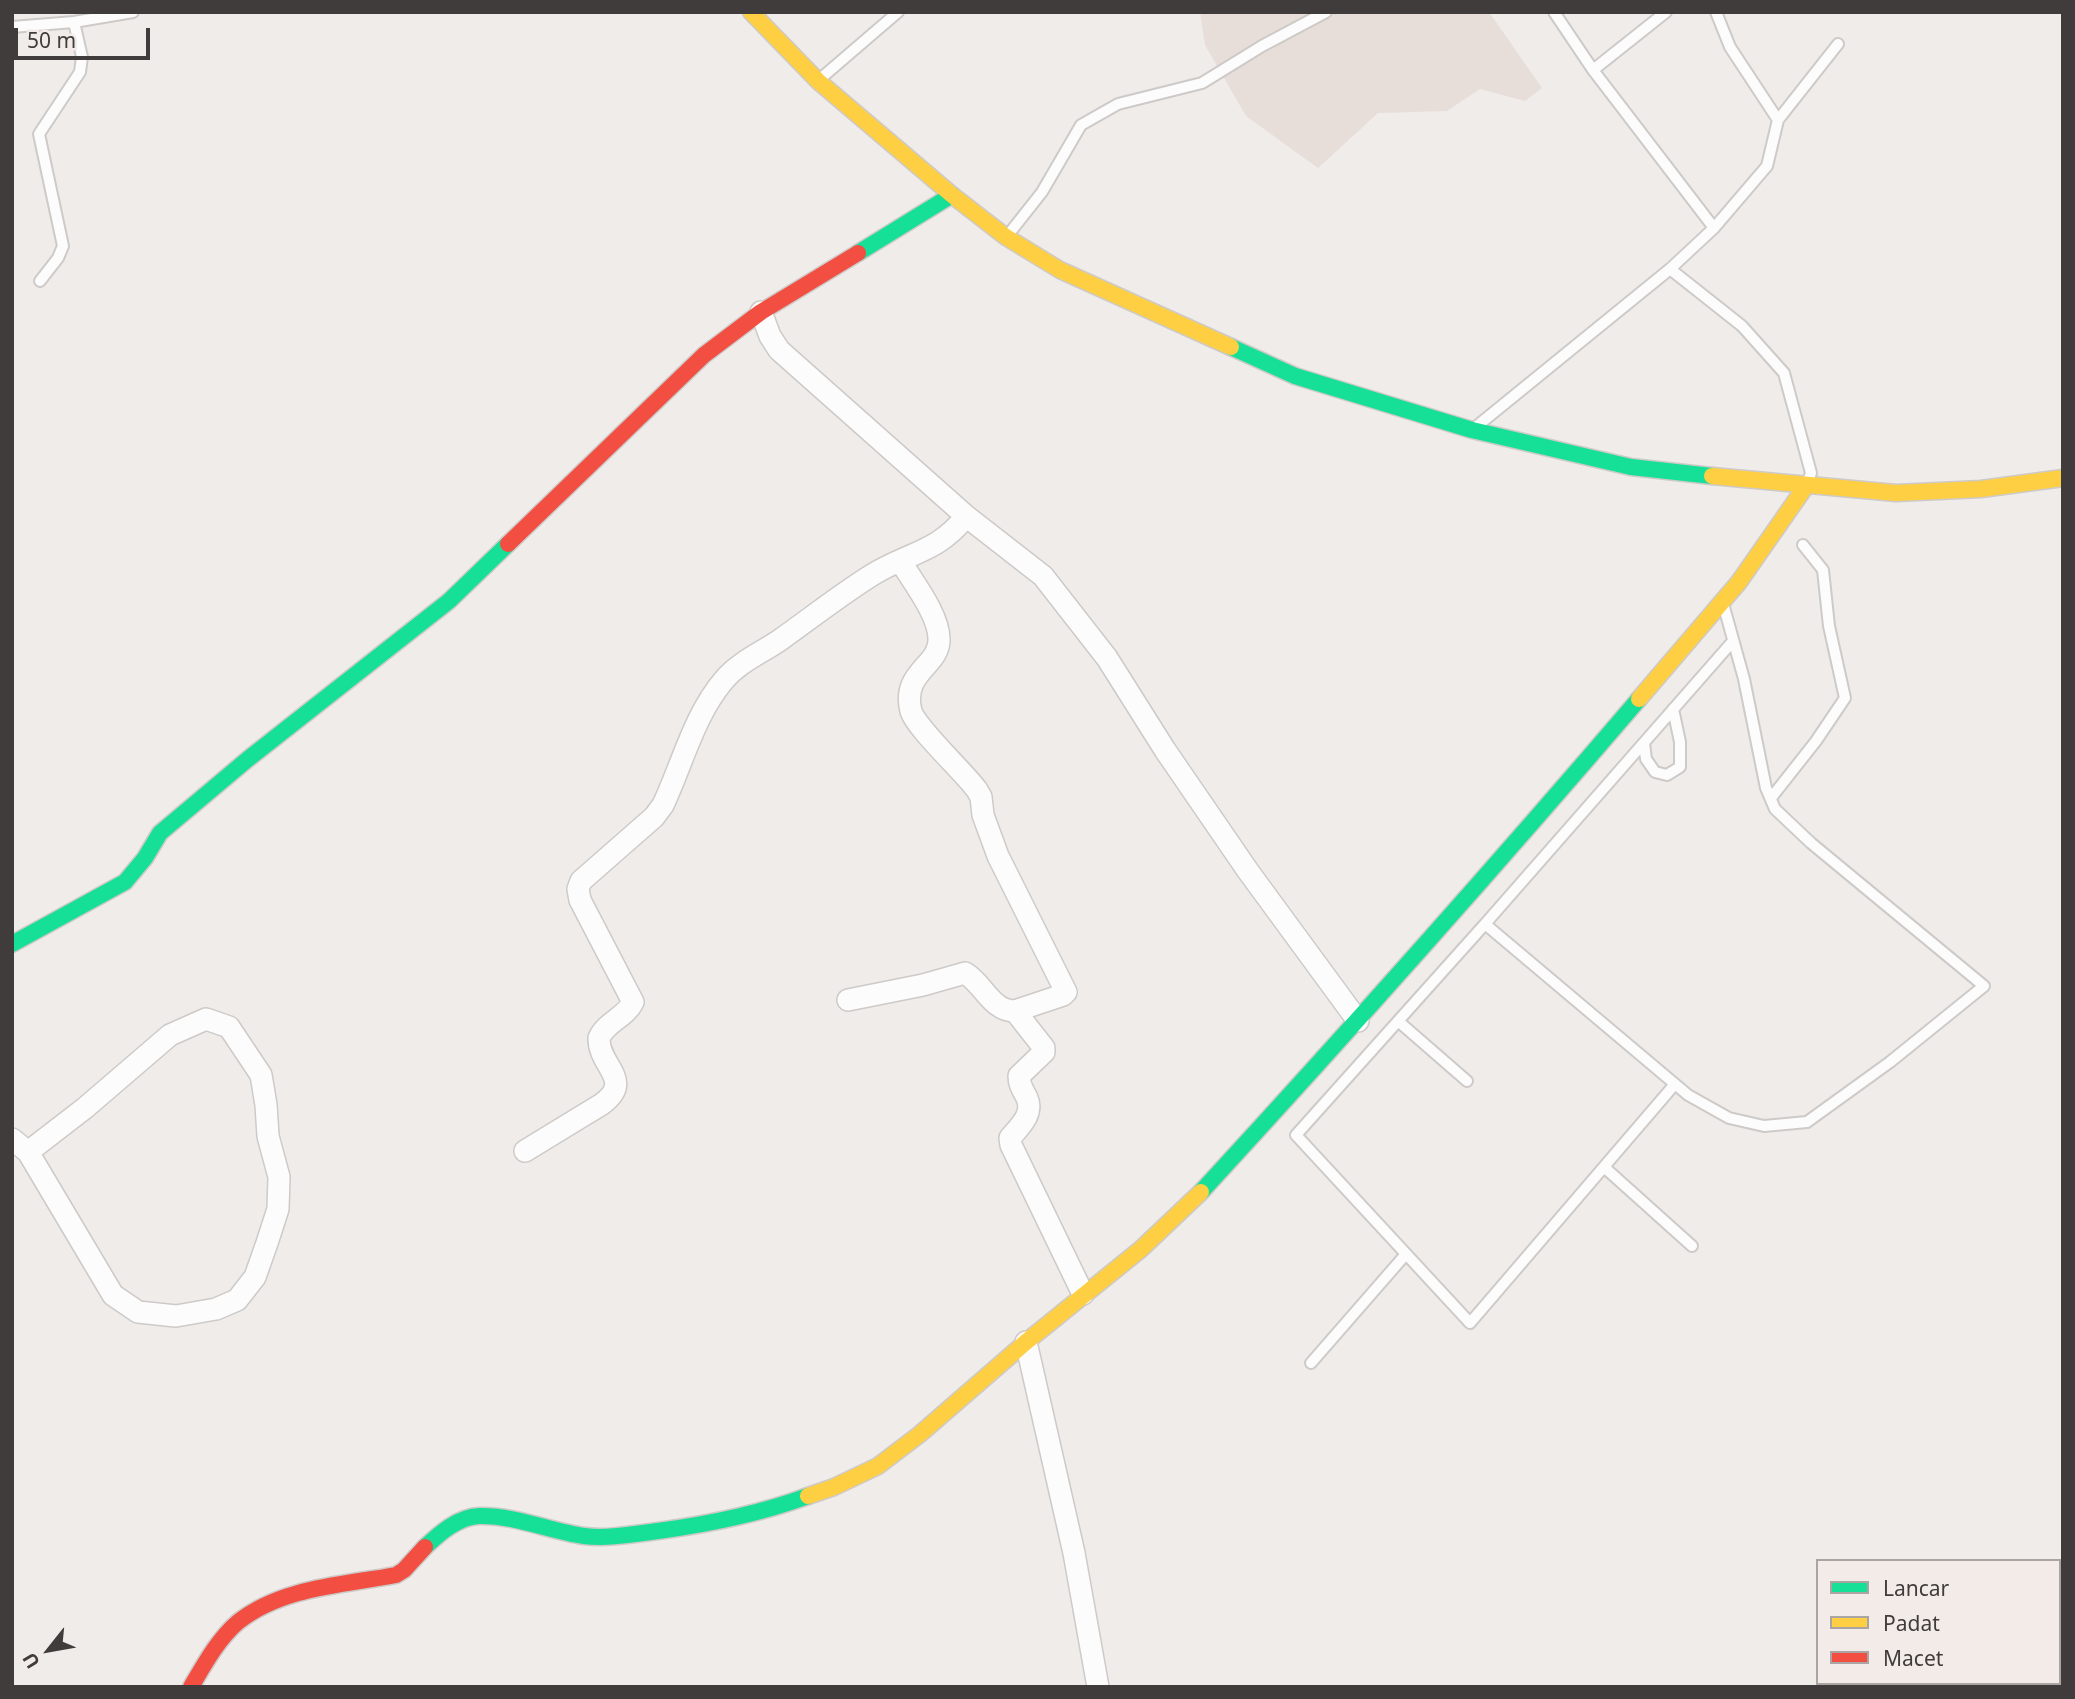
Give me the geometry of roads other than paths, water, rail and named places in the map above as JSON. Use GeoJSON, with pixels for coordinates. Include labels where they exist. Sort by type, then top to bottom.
{"type":"FeatureCollection","features":[{"type":"Feature","properties":{"kind":"street"},"geometry":{"type":"LineString","coordinates":[[751,12],[772,37],[818,81],[951,195],[1006,237],[1060,270],[1295,376],[1472,430],[1631,467],[1896,493],[1982,489],[2063,478]]}},
{"type":"Feature","properties":{"kind":"street"},"geometry":{"type":"LineString","coordinates":[[12,944],[125,883],[160,833],[248,758],[449,601],[704,355],[761,312],[951,195]]}},
{"type":"Feature","properties":{"kind":"street"},"geometry":{"type":"LineString","coordinates":[[761,312],[770,336],[779,350],[966,516],[1043,576],[1107,658],[1165,750],[1248,871],[1358,1021]]}},
{"type":"Feature","properties":{"kind":"street"},"geometry":{"type":"LineString","coordinates":[[191,1687],[212,1652],[237,1623],[264,1605],[291,1594],[396,1575],[427,1545],[453,1524],[465,1519],[478,1516],[505,1518],[585,1536],[627,1535],[714,1523],[778,1507],[834,1487],[878,1466],[920,1434],[1182,1212],[1358,1021],[1528,829],[1739,582],[1806,486]]}},
{"type":"Feature","properties":{"kind":"street"},"geometry":{"type":"LineString","coordinates":[[525,1151],[602,1104],[610,1098],[616,1086],[615,1076],[601,1053],[599,1038],[607,1026],[630,1009],[633,1002],[580,900],[578,889],[581,881],[663,806],[702,715],[723,681],[738,666],[817,614],[841,594],[946,537],[966,516]]}},
{"type":"Feature","properties":{"kind":"street"},"geometry":{"type":"LineString","coordinates":[[848,1000],[923,985],[965,973],[1000,1007],[1015,1011],[1066,992],[999,856],[983,815],[981,797],[912,712],[912,682],[939,647],[940,638],[930,612],[901,562]]}},
{"type":"Feature","properties":{"kind":"street"},"geometry":{"type":"LineString","coordinates":[[1015,1011],[1044,1048],[1044,1052],[1019,1076],[1030,1112],[1010,1138],[1011,1145],[1083,1294]]}},
{"type":"Feature","properties":{"kind":"street"},"geometry":{"type":"LineString","coordinates":[[206,1019],[229,1027],[261,1075],[268,1136],[279,1177],[278,1209],[255,1277],[237,1300],[216,1309],[176,1316],[138,1312],[113,1295],[20,1145],[85,1108],[170,1035],[206,1019]]}},
{"type":"Feature","properties":{"kind":"street"},"geometry":{"type":"LineString","coordinates":[[1026,1342],[1074,1553],[1098,1687]]}},
{"type":"Feature","properties":{"kind":"lane"},"geometry":{"type":"LineString","coordinates":[[12,27],[74,22],[133,12]]}},
{"type":"Feature","properties":{"kind":"lane"},"geometry":{"type":"LineString","coordinates":[[818,81],[898,12]]}},
{"type":"Feature","properties":{"kind":"lane"},"geometry":{"type":"LineString","coordinates":[[1006,237],[1042,192],[1081,125],[1118,104],[1202,83],[1262,46],[1326,12]]}},
{"type":"Feature","properties":{"kind":"lane"},"geometry":{"type":"LineString","coordinates":[[1554,12],[1593,69],[1714,228]]}},
{"type":"Feature","properties":{"kind":"lane"},"geometry":{"type":"LineString","coordinates":[[1593,69],[1666,12]]}},
{"type":"Feature","properties":{"kind":"lane"},"geometry":{"type":"LineString","coordinates":[[1716,12],[1730,47],[1779,120]]}},
{"type":"Feature","properties":{"kind":"lane"},"geometry":{"type":"LineString","coordinates":[[40,281],[61,254],[62,242],[39,134],[80,72],[82,57],[74,22]]}},
{"type":"Feature","properties":{"kind":"lane"},"geometry":{"type":"LineString","coordinates":[[1472,430],[1670,269],[1714,228],[1766,166],[1779,120],[1838,44]]}},
{"type":"Feature","properties":{"kind":"lane"},"geometry":{"type":"LineString","coordinates":[[1670,269],[1742,326],[1784,373],[1811,473],[1806,486]]}},
{"type":"Feature","properties":{"kind":"lane"},"geometry":{"type":"LineString","coordinates":[[1771,798],[1816,741],[1845,698],[1829,626],[1823,570],[1803,545]]}},
{"type":"Feature","properties":{"kind":"lane"},"geometry":{"type":"LineString","coordinates":[[1485,924],[1688,1095],[1729,1118],[1764,1126],[1807,1122],[1891,1062],[1984,986],[1811,843],[1775,809],[1766,788],[1744,679],[1722,601]]}},
{"type":"Feature","properties":{"kind":"lane"},"geometry":{"type":"LineString","coordinates":[[1675,1084],[1470,1323],[1296,1135],[1733,640]]}},
{"type":"Feature","properties":{"kind":"lane"},"geometry":{"type":"LineString","coordinates":[[1644,743],[1646,759],[1655,772],[1667,775],[1680,767],[1680,742],[1673,709]]}},
{"type":"Feature","properties":{"kind":"lane"},"geometry":{"type":"LineString","coordinates":[[1398,1021],[1467,1081]]}},
{"type":"Feature","properties":{"kind":"lane"},"geometry":{"type":"LineString","coordinates":[[1604,1167],[1692,1246]]}},
{"type":"Feature","properties":{"kind":"lane"},"geometry":{"type":"LineString","coordinates":[[1311,1363],[1406,1254]]}}]}
